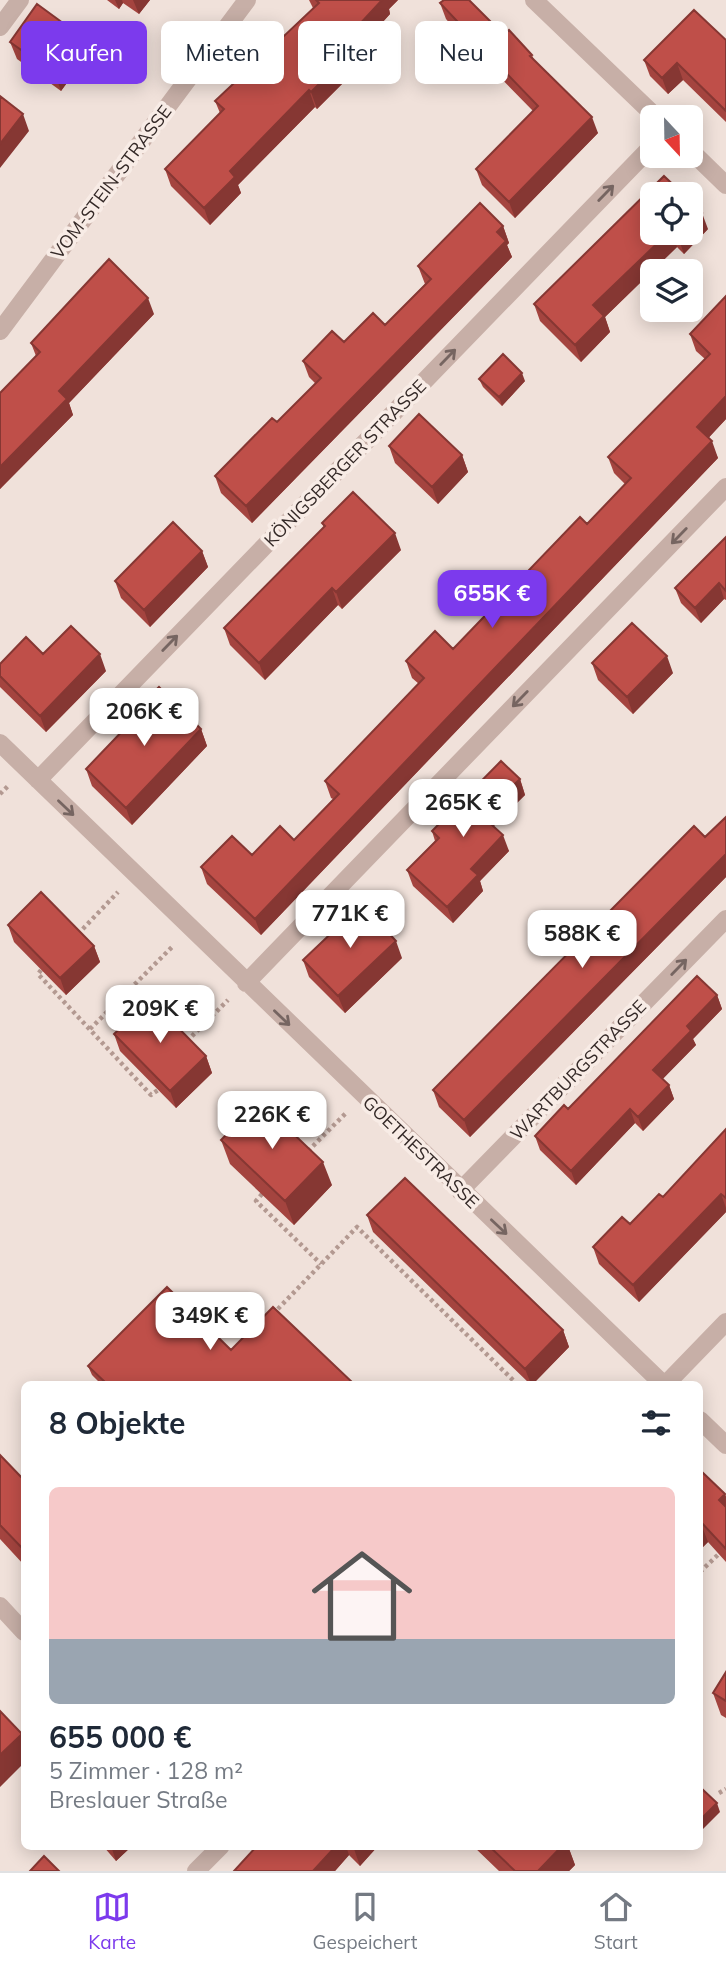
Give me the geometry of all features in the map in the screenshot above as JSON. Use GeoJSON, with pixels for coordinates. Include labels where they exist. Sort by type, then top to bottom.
{"type":"FeatureCollection","features":[{"type":"Feature","properties":{"kind":"street"},"geometry":{"type":"LineString","coordinates":[[0,27],[20,0]]}},
{"type":"Feature","properties":{"kind":"street","name":"VOM-STEIN-STRASSE"},"geometry":{"type":"LineString","coordinates":[[0,331],[247,0]]}},
{"type":"Feature","properties":{"kind":"street"},"geometry":{"type":"LineString","coordinates":[[534,0],[643,105]]}},
{"type":"Feature","properties":{"kind":"street","name":"KÖNIGSBERGER STRASSE"},"geometry":{"type":"LineString","coordinates":[[38,780],[640,158]]}},
{"type":"Feature","properties":{"kind":"street"},"geometry":{"type":"LineString","coordinates":[[704,164],[726,185]]}},
{"type":"Feature","properties":{"kind":"street"},"geometry":{"type":"LineString","coordinates":[[246,983],[726,487]]}},
{"type":"Feature","properties":{"kind":"street","name":"GOETHESTRASSE"},"geometry":{"type":"LineString","coordinates":[[0,743],[460,1191],[661,1381]]}},
{"type":"Feature","properties":{"kind":"street","name":"WARTBURGSTRASSE"},"geometry":{"type":"LineString","coordinates":[[460,1191],[726,919]]}},
{"type":"Feature","properties":{"kind":"street"},"geometry":{"type":"LineString","coordinates":[[667,1381],[726,1322]]}},
{"type":"Feature","properties":{"kind":"street"},"geometry":{"type":"LineString","coordinates":[[703,1423],[726,1445]]}},
{"type":"Feature","properties":{"kind":"street"},"geometry":{"type":"LineString","coordinates":[[0,1606],[21,1629]]}},
{"type":"Feature","properties":{"kind":"street"},"geometry":{"type":"LineString","coordinates":[[196,1871],[217,1850]]}},
{"type":"Feature","properties":{"kind":"path"},"geometry":{"type":"LineString","coordinates":[[75,937],[135,875]]}},
{"type":"Feature","properties":{"kind":"path"},"geometry":{"type":"LineString","coordinates":[[90,1028],[191,928]]}},
{"type":"Feature","properties":{"kind":"path"},"geometry":{"type":"LineString","coordinates":[[41,970],[38,974],[151,1095],[158,1090]]}},
{"type":"Feature","properties":{"kind":"path"},"geometry":{"type":"LineString","coordinates":[[184,1044],[246,983]]}},
{"type":"Feature","properties":{"kind":"path"},"geometry":{"type":"LineString","coordinates":[[302,1157],[363,1096]]}},
{"type":"Feature","properties":{"kind":"path"},"geometry":{"type":"LineString","coordinates":[[262,1194],[256,1200],[321,1264]]}},
{"type":"Feature","properties":{"kind":"path"},"geometry":{"type":"LineString","coordinates":[[268,1319],[357,1227],[514,1381]]}},
{"type":"Feature","properties":{"kind":"path"},"geometry":{"type":"LineString","coordinates":[[703,1569],[726,1547]]}},
{"type":"Feature","properties":{"kind":"path"},"geometry":{"type":"LineString","coordinates":[[719,1793],[726,1788]]}},
{"type":"Feature","properties":{"kind":"building"},"geometry":{"type":"Polygon","coordinates":[[[316,0],[382,0],[363,21],[300,21],[319,3],[316,0]]]}},
{"type":"Feature","properties":{"kind":"building"},"geometry":{"type":"Polygon","coordinates":[[[444,0],[469,0],[490,21],[457,21],[440,3],[444,0]]]}},
{"type":"Feature","properties":{"kind":"building"},"geometry":{"type":"Polygon","coordinates":[[[37,4],[60,21],[25,21],[37,4]]]}},
{"type":"Feature","properties":{"kind":"building"},"geometry":{"type":"Polygon","coordinates":[[[694,10],[726,40],[726,111],[677,63],[662,78],[644,60],[694,10]]]}},
{"type":"Feature","properties":{"kind":"building"},"geometry":{"type":"Polygon","coordinates":[[[298,23],[298,84],[319,84],[311,92],[309,90],[230,171],[235,177],[204,208],[165,169],[224,109],[215,101],[233,84],[284,84],[284,36],[298,23]]]}},
{"type":"Feature","properties":{"kind":"building"},"geometry":{"type":"Polygon","coordinates":[[[21,27],[21,50],[10,42],[21,27]]]}},
{"type":"Feature","properties":{"kind":"building"},"geometry":{"type":"Polygon","coordinates":[[[509,30],[532,55],[530,56],[592,117],[509,202],[476,169],[538,106],[508,75],[509,30]]]}},
{"type":"Feature","properties":{"kind":"building"},"geometry":{"type":"Polygon","coordinates":[[[0,96],[23,114],[0,144],[0,96]]]}},
{"type":"Feature","properties":{"kind":"building"},"geometry":{"type":"Polygon","coordinates":[[[664,176],[670,182],[658,182],[664,176]]]}},
{"type":"Feature","properties":{"kind":"building"},"geometry":{"type":"Polygon","coordinates":[[[640,200],[640,245],[656,245],[593,305],[604,316],[575,345],[534,304],[640,200]]]}},
{"type":"Feature","properties":{"kind":"building"},"geometry":{"type":"Polygon","coordinates":[[[480,203],[503,226],[497,232],[506,241],[246,506],[215,476],[272,418],[277,422],[321,378],[303,361],[332,331],[344,342],[373,313],[385,325],[431,279],[418,266],[480,203]]]}},
{"type":"Feature","properties":{"kind":"building"},"geometry":{"type":"Polygon","coordinates":[[[109,259],[148,298],[59,391],[67,399],[0,467],[0,393],[40,352],[31,343],[109,259]]]}},
{"type":"Feature","properties":{"kind":"building"},"geometry":{"type":"Polygon","coordinates":[[[726,296],[726,396],[697,427],[712,441],[255,919],[201,867],[232,836],[252,855],[280,826],[294,840],[339,794],[325,781],[424,678],[406,661],[435,631],[453,649],[580,517],[587,524],[631,478],[608,457],[710,354],[690,334],[726,296]]]}},
{"type":"Feature","properties":{"kind":"building"},"geometry":{"type":"Polygon","coordinates":[[[503,354],[522,373],[499,397],[479,379],[503,354]]]}},
{"type":"Feature","properties":{"kind":"building"},"geometry":{"type":"Polygon","coordinates":[[[419,414],[462,455],[432,487],[389,446],[419,414]]]}},
{"type":"Feature","properties":{"kind":"building"},"geometry":{"type":"Polygon","coordinates":[[[353,492],[395,533],[336,592],[332,588],[259,663],[224,628],[325,526],[322,523],[353,492]]]}},
{"type":"Feature","properties":{"kind":"building"},"geometry":{"type":"Polygon","coordinates":[[[173,522],[202,551],[144,610],[115,581],[173,522]]]}},
{"type":"Feature","properties":{"kind":"building"},"geometry":{"type":"Polygon","coordinates":[[[726,537],[726,591],[719,583],[695,608],[675,588],[726,537]]]}},
{"type":"Feature","properties":{"kind":"building"},"geometry":{"type":"Polygon","coordinates":[[[632,623],[667,656],[627,697],[592,663],[632,623]]]}},
{"type":"Feature","properties":{"kind":"building"},"geometry":{"type":"Polygon","coordinates":[[[71,626],[100,654],[40,716],[0,676],[0,664],[26,637],[43,654],[71,626]]]}},
{"type":"Feature","properties":{"kind":"building"},"geometry":{"type":"Polygon","coordinates":[[[159,687],[201,729],[126,808],[86,769],[130,723],[126,720],[159,687]]]}},
{"type":"Feature","properties":{"kind":"building"},"geometry":{"type":"Polygon","coordinates":[[[501,761],[520,779],[482,816],[503,835],[471,869],[478,875],[447,907],[407,870],[439,838],[432,831],[501,761]]]}},
{"type":"Feature","properties":{"kind":"building"},"geometry":{"type":"Polygon","coordinates":[[[726,817],[726,854],[464,1120],[433,1090],[694,826],[705,837],[726,817]]]}},
{"type":"Feature","properties":{"kind":"building"},"geometry":{"type":"Polygon","coordinates":[[[41,892],[94,946],[60,978],[8,925],[41,892]]]}},
{"type":"Feature","properties":{"kind":"building"},"geometry":{"type":"Polygon","coordinates":[[[362,904],[396,941],[338,996],[303,960],[362,904]]]}},
{"type":"Feature","properties":{"kind":"building"},"geometry":{"type":"Polygon","coordinates":[[[697,976],[717,995],[687,1026],[691,1031],[653,1070],[669,1085],[638,1117],[630,1109],[571,1171],[535,1136],[564,1105],[568,1109],[697,976]]]}},
{"type":"Feature","properties":{"kind":"building"},"geometry":{"type":"Polygon","coordinates":[[[150,999],[206,1056],[170,1091],[114,1034],[150,999]]]}},
{"type":"Feature","properties":{"kind":"building"},"geometry":{"type":"Polygon","coordinates":[[[259,1101],[323,1162],[285,1201],[221,1140],[259,1101]]]}},
{"type":"Feature","properties":{"kind":"building"},"geometry":{"type":"Polygon","coordinates":[[[726,1129],[726,1198],[721,1194],[633,1285],[593,1247],[622,1217],[630,1224],[659,1194],[663,1197],[726,1129]]]}},
{"type":"Feature","properties":{"kind":"building"},"geometry":{"type":"Polygon","coordinates":[[[405,1178],[563,1330],[525,1369],[367,1215],[405,1178]]]}},
{"type":"Feature","properties":{"kind":"building"},"geometry":{"type":"Polygon","coordinates":[[[167,1287],[231,1350],[273,1307],[351,1381],[104,1381],[88,1366],[167,1287]]]}},
{"type":"Feature","properties":{"kind":"building"},"geometry":{"type":"Polygon","coordinates":[[[0,1455],[21,1477],[21,1547],[0,1525],[0,1455]]]}},
{"type":"Feature","properties":{"kind":"building"},"geometry":{"type":"Polygon","coordinates":[[[703,1473],[725,1494],[719,1500],[726,1507],[726,1549],[703,1524],[703,1473]]]}},
{"type":"Feature","properties":{"kind":"building"},"geometry":{"type":"Polygon","coordinates":[[[726,1672],[726,1701],[713,1693],[726,1672]]]}},
{"type":"Feature","properties":{"kind":"building"},"geometry":{"type":"Polygon","coordinates":[[[0,1711],[21,1735],[0,1755],[0,1711]]]}},
{"type":"Feature","properties":{"kind":"building"},"geometry":{"type":"Polygon","coordinates":[[[703,1790],[717,1803],[703,1817],[703,1790]]]}},
{"type":"Feature","properties":{"kind":"building"},"geometry":{"type":"Polygon","coordinates":[[[253,1850],[332,1850],[313,1871],[234,1871],[253,1850]]]}},
{"type":"Feature","properties":{"kind":"building"},"geometry":{"type":"Polygon","coordinates":[[[493,1850],[558,1850],[538,1871],[515,1871],[493,1850]]]}},
{"type":"Feature","properties":{"kind":"building"},"geometry":{"type":"Polygon","coordinates":[[[44,1856],[59,1871],[30,1871],[44,1856]]]}}]}
